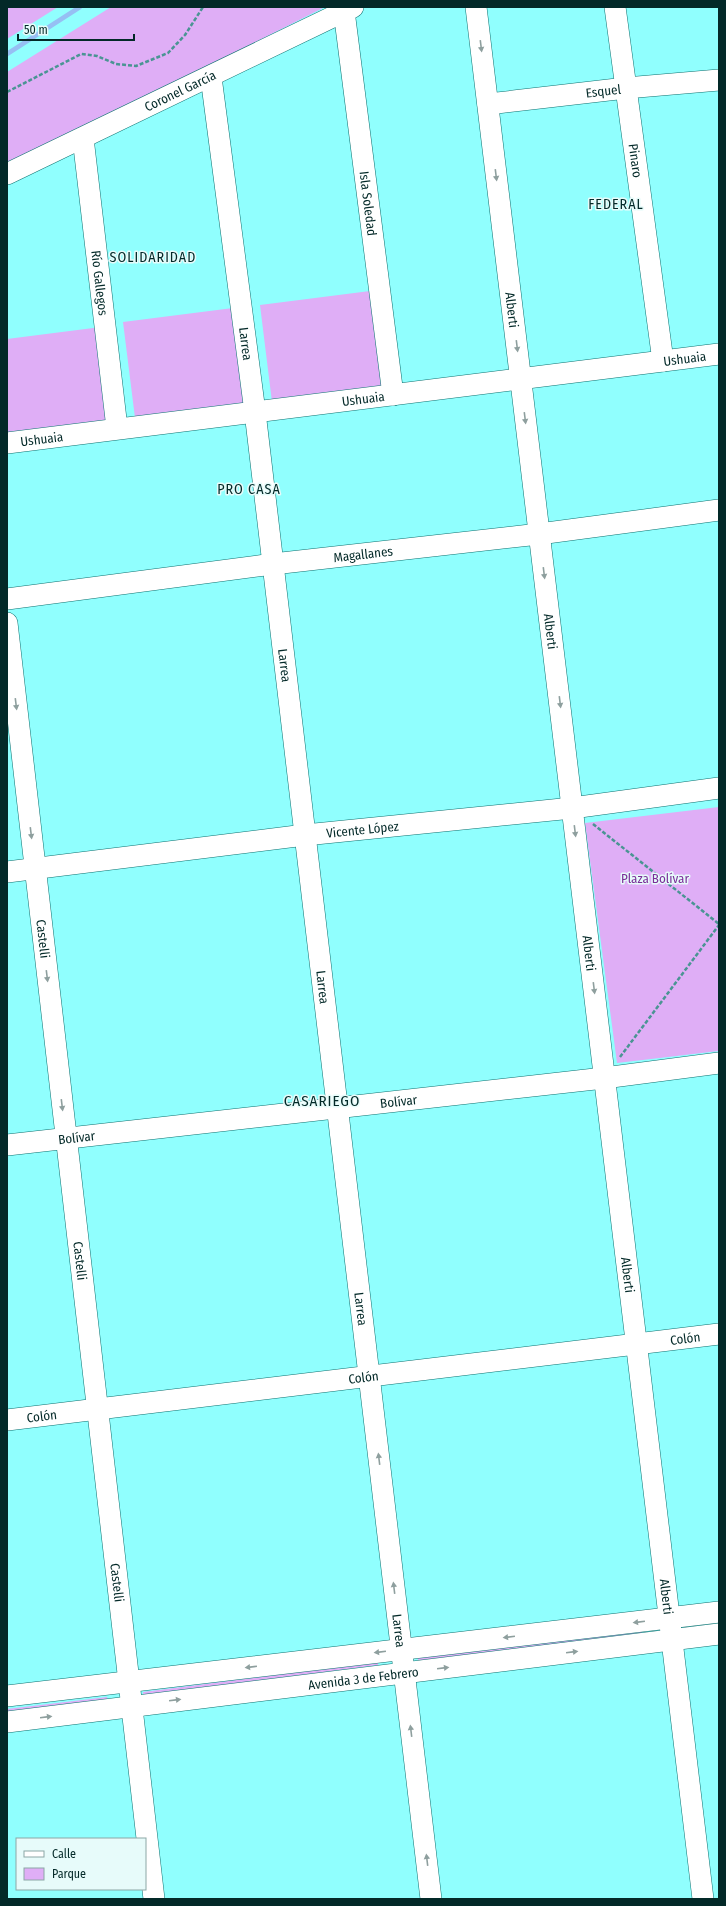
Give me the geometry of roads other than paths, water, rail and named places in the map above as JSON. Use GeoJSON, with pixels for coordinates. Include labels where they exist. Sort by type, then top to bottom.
{"type":"FeatureCollection","features":[{"type":"Feature","properties":{"kind":"street","name":"Alberti"},"geometry":{"type":"LineString","coordinates":[[476,7],[703,1899]]}},
{"type":"Feature","properties":{"kind":"street","name":"Pinaro"},"geometry":{"type":"LineString","coordinates":[[615,7],[663,361]]}},
{"type":"Feature","properties":{"kind":"street","name":"Coronel García"},"geometry":{"type":"LineString","coordinates":[[7,174],[211,77],[349,9]]}},
{"type":"Feature","properties":{"kind":"street","name":"Isla Soledad"},"geometry":{"type":"LineString","coordinates":[[349,9],[393,395]]}},
{"type":"Feature","properties":{"kind":"street","name":"Larrea"},"geometry":{"type":"LineString","coordinates":[[211,77],[255,412],[431,1899]]}},
{"type":"Feature","properties":{"kind":"street","name":"Esquel"},"geometry":{"type":"LineString","coordinates":[[488,104],[626,88],[719,80]]}},
{"type":"Feature","properties":{"kind":"street","name":"Río Gallegos"},"geometry":{"type":"LineString","coordinates":[[83,138],[117,428]]}},
{"type":"Feature","properties":{"kind":"street","name":"Ushuaia"},"geometry":{"type":"LineString","coordinates":[[7,443],[117,428],[719,354]]}},
{"type":"Feature","properties":{"kind":"street","name":"Magallanes"},"geometry":{"type":"LineString","coordinates":[[7,599],[273,564],[540,534],[719,510]]}},
{"type":"Feature","properties":{"kind":"street","name":"Castelli"},"geometry":{"type":"LineString","coordinates":[[7,624],[154,1899]]}},
{"type":"Feature","properties":{"kind":"street","name":"Vicente López"},"geometry":{"type":"LineString","coordinates":[[7,872],[305,834],[572,808],[719,788]]}},
{"type":"Feature","properties":{"kind":"street","name":"Bolívar"},"geometry":{"type":"LineString","coordinates":[[7,1145],[604,1078],[719,1063]]}},
{"type":"Feature","properties":{"kind":"street","name":"Colón"},"geometry":{"type":"LineString","coordinates":[[7,1420],[369,1375],[719,1334]]}},
{"type":"Feature","properties":{"kind":"street","name":"Avenida 3 de Febrero"},"geometry":{"type":"LineString","coordinates":[[7,1696],[719,1612]]}},
{"type":"Feature","properties":{"kind":"street","name":"Avenida 3 de Febrero"},"geometry":{"type":"LineString","coordinates":[[7,1722],[719,1634]]}},
{"type":"Feature","properties":{"kind":"waterway"},"geometry":{"type":"LineString","coordinates":[[7,54],[80,7]]}},
{"type":"Feature","properties":{"kind":"district","name":"FEDERAL"},"geometry":{"type":"Point","coordinates":[616,204]}},
{"type":"Feature","properties":{"kind":"district","name":"SOLIDARIDAD"},"geometry":{"type":"Point","coordinates":[153,257]}},
{"type":"Feature","properties":{"kind":"district","name":"PRO CASA"},"geometry":{"type":"Point","coordinates":[249,489]}},
{"type":"Feature","properties":{"kind":"district","name":"CASARIEGO"},"geometry":{"type":"Point","coordinates":[322,1101]}},
{"type":"Feature","properties":{"kind":"park label","name":"Plaza Bolívar"},"geometry":{"type":"Point","coordinates":[655,878]}}]}
